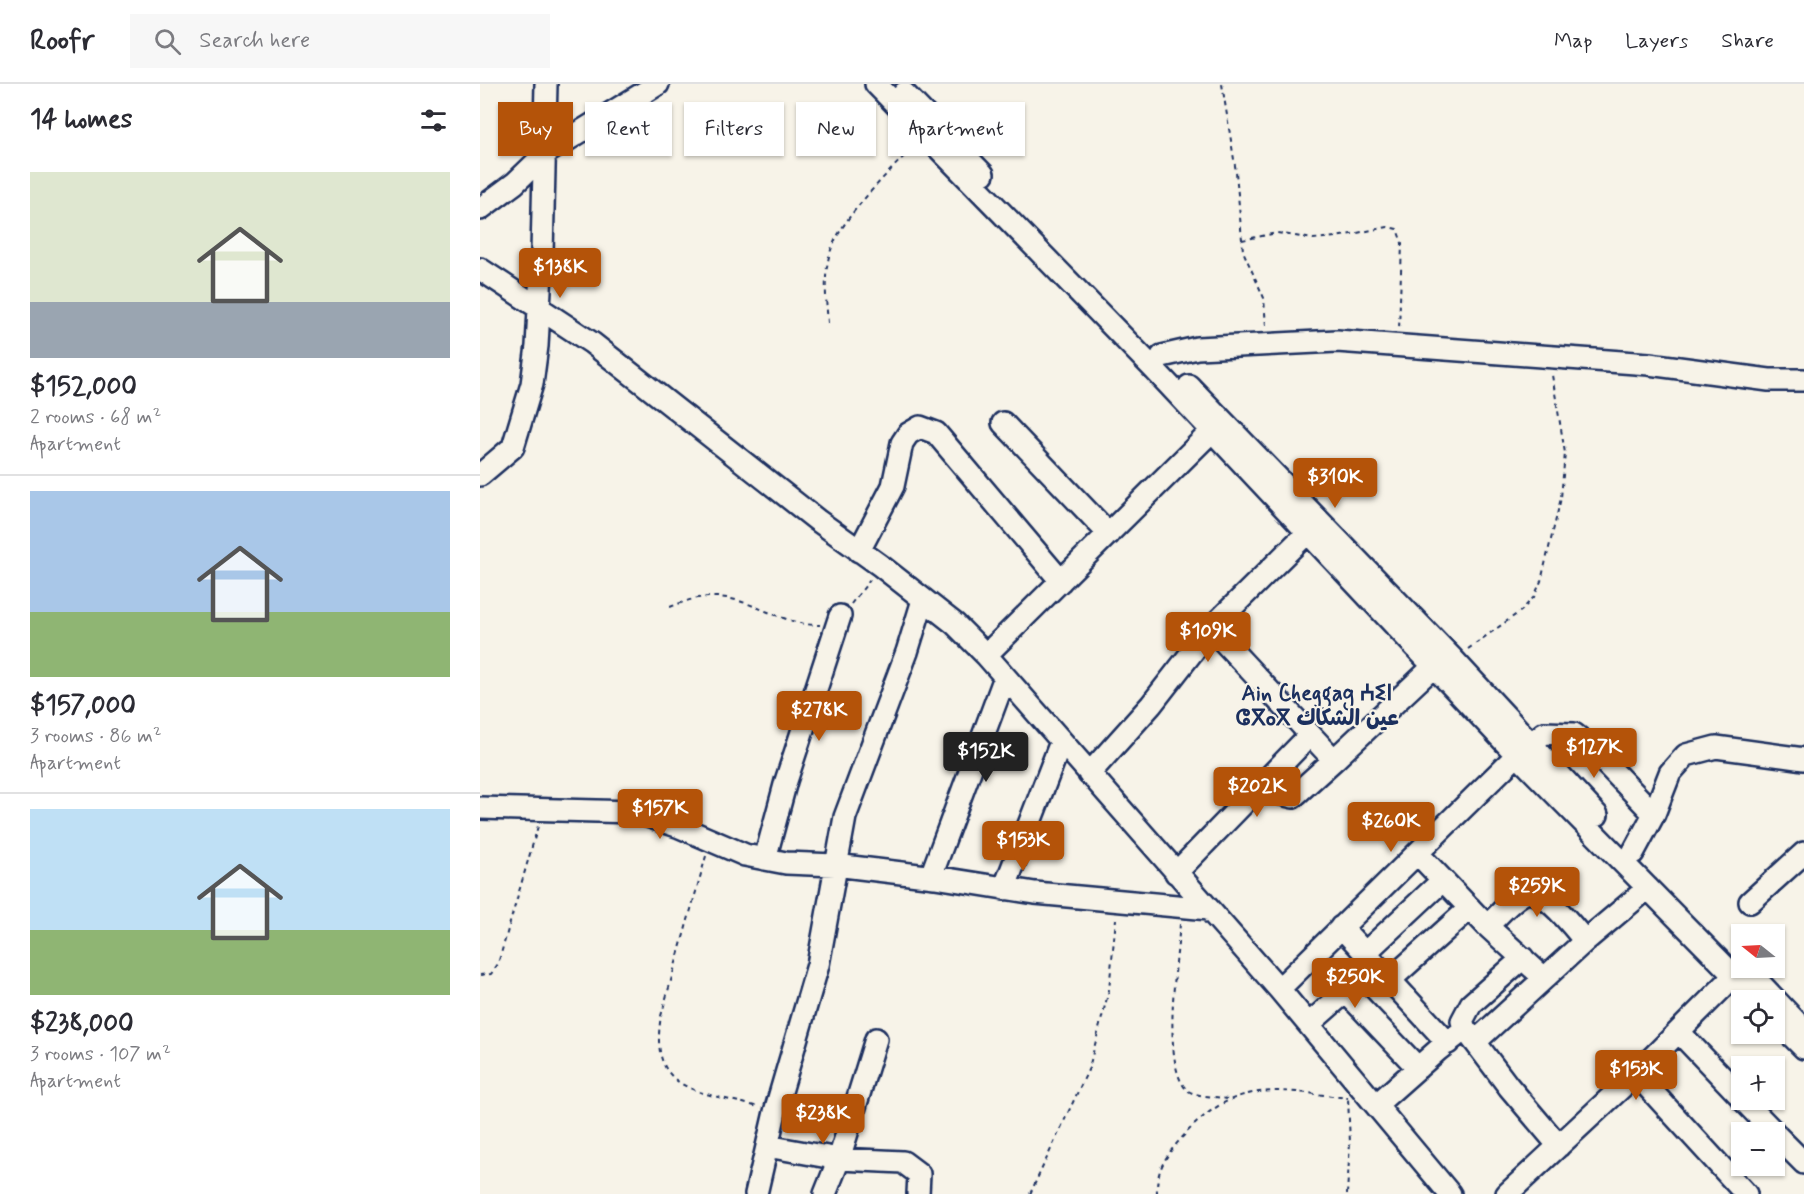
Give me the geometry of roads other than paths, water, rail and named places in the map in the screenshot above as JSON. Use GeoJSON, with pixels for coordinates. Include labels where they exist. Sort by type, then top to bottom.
{"type":"FeatureCollection","features":[{"type":"Feature","properties":{"kind":"street"},"geometry":{"type":"LineString","coordinates":[[546,84],[546,102]]}},
{"type":"Feature","properties":{"kind":"street"},"geometry":{"type":"LineString","coordinates":[[573,136],[658,84]]}},
{"type":"Feature","properties":{"kind":"street"},"geometry":{"type":"LineString","coordinates":[[876,84],[924,135],[1452,658],[1523,749],[1648,888],[1731,961]]}},
{"type":"Feature","properties":{"kind":"street"},"geometry":{"type":"LineString","coordinates":[[895,84],[1162,356],[1307,533],[1433,667],[1633,853],[1731,959]]}},
{"type":"Feature","properties":{"kind":"street"},"geometry":{"type":"LineString","coordinates":[[480,209],[515,183],[543,156]]}},
{"type":"Feature","properties":{"kind":"street"},"geometry":{"type":"LineString","coordinates":[[480,475],[504,458],[513,447],[519,435],[532,384],[540,307],[546,156]]}},
{"type":"Feature","properties":{"kind":"street"},"geometry":{"type":"LineString","coordinates":[[480,269],[592,343],[955,624],[986,655],[1279,989],[1450,1194]]}},
{"type":"Feature","properties":{"kind":"street"},"geometry":{"type":"LineString","coordinates":[[1162,356],[1197,348],[1337,341],[1549,356],[1659,366],[1769,380],[1804,380]]}},
{"type":"Feature","properties":{"kind":"street"},"geometry":{"type":"LineString","coordinates":[[1003,423],[1109,534]]}},
{"type":"Feature","properties":{"kind":"street"},"geometry":{"type":"LineString","coordinates":[[986,655],[1217,425]]}},
{"type":"Feature","properties":{"kind":"street"},"geometry":{"type":"LineString","coordinates":[[859,551],[893,486],[902,443],[908,434],[920,427],[936,433],[1061,581]]}},
{"type":"Feature","properties":{"kind":"street"},"geometry":{"type":"LineString","coordinates":[[1089,774],[1151,705],[1211,628],[1307,533]]}},
{"type":"Feature","properties":{"kind":"street"},"geometry":{"type":"LineString","coordinates":[[756,1194],[775,1112],[795,1051],[818,965],[845,817],[907,652],[923,600]]}},
{"type":"Feature","properties":{"kind":"street"},"geometry":{"type":"LineString","coordinates":[[765,860],[786,781],[840,616]]}},
{"type":"Feature","properties":{"kind":"street"},"geometry":{"type":"LineString","coordinates":[[1211,628],[1334,760]]}},
{"type":"Feature","properties":{"kind":"street"},"geometry":{"type":"LineString","coordinates":[[1267,779],[1281,794],[1293,797],[1433,667]]}},
{"type":"Feature","properties":{"kind":"street"},"geometry":{"type":"LineString","coordinates":[[930,876],[1005,677]]}},
{"type":"Feature","properties":{"kind":"street"},"geometry":{"type":"LineString","coordinates":[[1279,989],[1523,749],[1544,733],[1574,734],[1587,744],[1654,814]]}},
{"type":"Feature","properties":{"kind":"street"},"geometry":{"type":"LineString","coordinates":[[1176,873],[1310,735]]}},
{"type":"Feature","properties":{"kind":"street"},"geometry":{"type":"LineString","coordinates":[[1004,889],[1061,742]]}},
{"type":"Feature","properties":{"kind":"street"},"geometry":{"type":"LineString","coordinates":[[1633,853],[1654,814],[1670,773],[1686,755],[1716,747],[1804,759]]}},
{"type":"Feature","properties":{"kind":"street"},"geometry":{"type":"LineString","coordinates":[[480,808],[635,812],[745,855],[765,860],[835,864],[930,876],[1004,889],[1209,909]]}},
{"type":"Feature","properties":{"kind":"street"},"geometry":{"type":"LineString","coordinates":[[1750,902],[1804,853]]}},
{"type":"Feature","properties":{"kind":"street"},"geometry":{"type":"LineString","coordinates":[[1418,854],[1487,926],[1544,978]]}},
{"type":"Feature","properties":{"kind":"street"},"geometry":{"type":"LineString","coordinates":[[1309,1024],[1346,991],[1370,959],[1443,880]]}},
{"type":"Feature","properties":{"kind":"street"},"geometry":{"type":"LineString","coordinates":[[1376,1105],[1448,1044],[1470,1036],[1544,978],[1585,940],[1648,888]]}},
{"type":"Feature","properties":{"kind":"street"},"geometry":{"type":"LineString","coordinates":[[1487,926],[1523,894],[1536,894],[1548,901],[1585,940]]}},
{"type":"Feature","properties":{"kind":"street"},"geometry":{"type":"LineString","coordinates":[[1390,981],[1470,908]]}},
{"type":"Feature","properties":{"kind":"street"},"geometry":{"type":"LineString","coordinates":[[1341,927],[1448,1044]]}},
{"type":"Feature","properties":{"kind":"street"},"geometry":{"type":"LineString","coordinates":[[1523,958],[1471,1004],[1462,1021],[1470,1036],[1509,1087],[1559,1146]]}},
{"type":"Feature","properties":{"kind":"street"},"geometry":{"type":"LineString","coordinates":[[1507,1194],[1636,1074],[1731,978]]}},
{"type":"Feature","properties":{"kind":"street"},"geometry":{"type":"LineString","coordinates":[[1749,978],[1804,1030]]}},
{"type":"Feature","properties":{"kind":"street"},"geometry":{"type":"LineString","coordinates":[[1346,991],[1418,1068]]}},
{"type":"Feature","properties":{"kind":"street"},"geometry":{"type":"LineString","coordinates":[[1785,1029],[1804,1048]]}},
{"type":"Feature","properties":{"kind":"street"},"geometry":{"type":"LineString","coordinates":[[1679,1032],[1731,1087]]}},
{"type":"Feature","properties":{"kind":"street"},"geometry":{"type":"LineString","coordinates":[[825,1194],[839,1159],[876,1040]]}},
{"type":"Feature","properties":{"kind":"street"},"geometry":{"type":"LineString","coordinates":[[1636,1074],[1745,1194]]}},
{"type":"Feature","properties":{"kind":"street"},"geometry":{"type":"LineString","coordinates":[[1752,1110],[1764,1122]]}},
{"type":"Feature","properties":{"kind":"street"},"geometry":{"type":"LineString","coordinates":[[1785,1144],[1804,1163]]}},
{"type":"Feature","properties":{"kind":"street"},"geometry":{"type":"LineString","coordinates":[[767,1146],[839,1159],[903,1162],[911,1165],[919,1174],[918,1194]]}},
{"type":"Feature","properties":{"kind":"district","name":"Ain Cheggag ⵄⵉⵏ ⵛⴳⴰⴳ عين الشكاك"},"geometry":{"type":"Point","coordinates":[1317,704]}}]}
